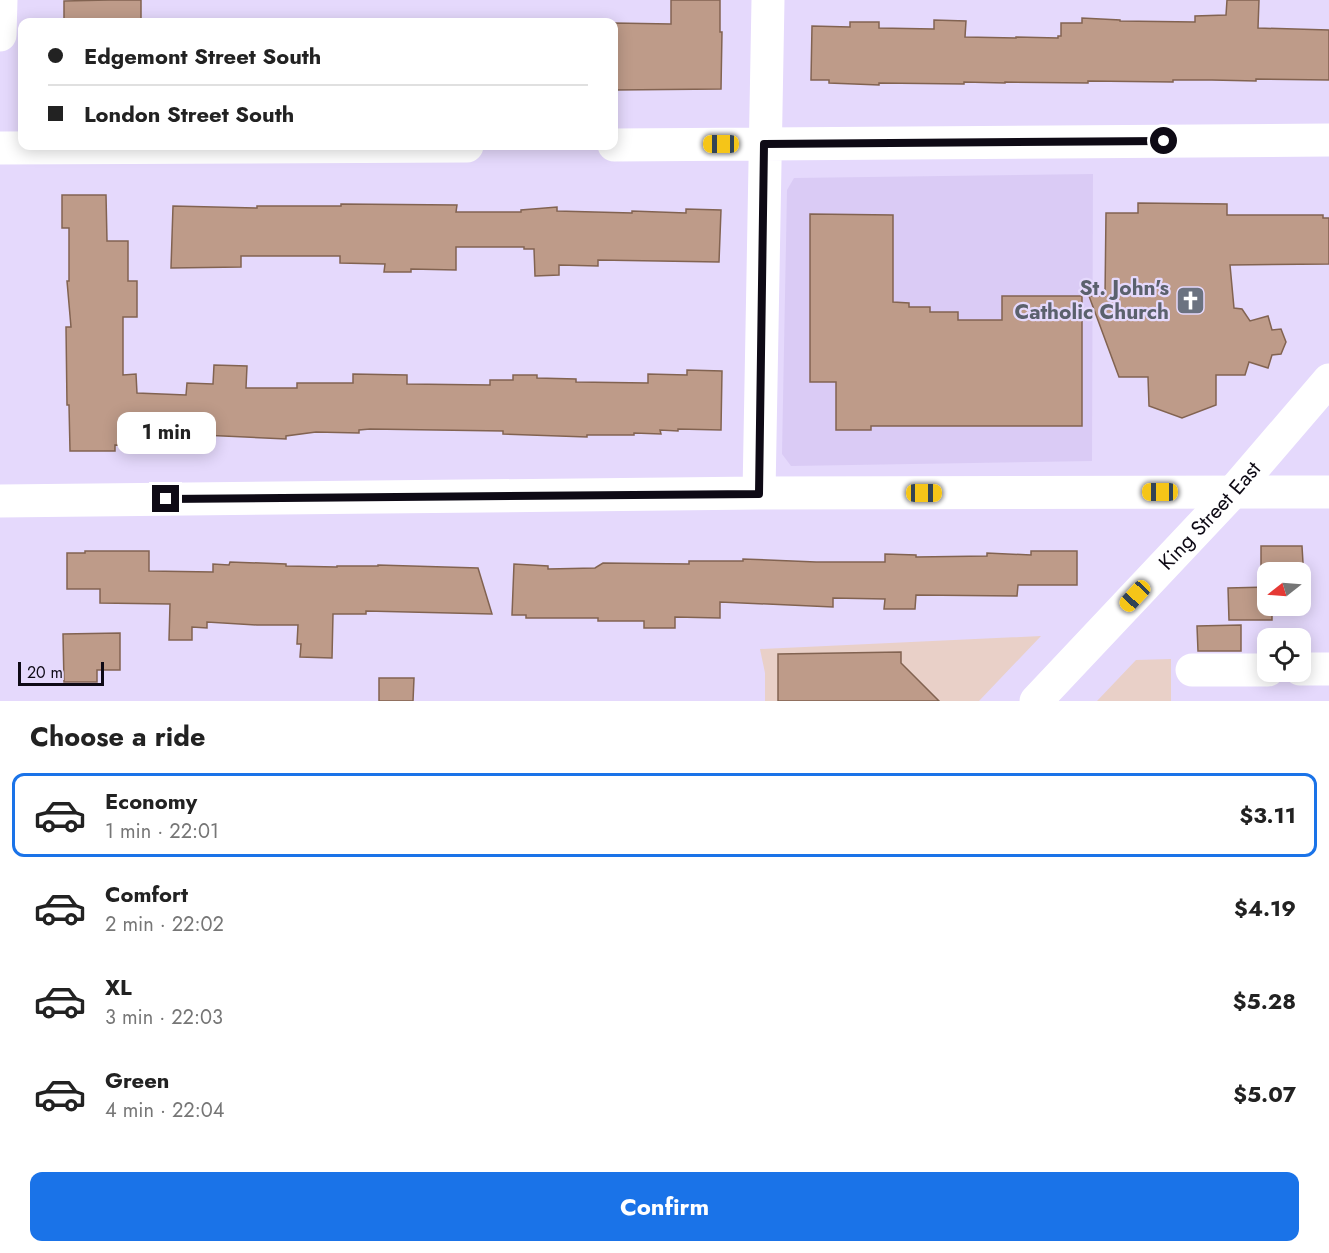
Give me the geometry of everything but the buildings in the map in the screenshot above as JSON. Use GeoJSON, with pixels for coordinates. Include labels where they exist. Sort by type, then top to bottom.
{"type":"FeatureCollection","features":[{"type":"Feature","properties":{"kind":"street"},"geometry":{"type":"LineString","coordinates":[[0,35],[1,0]]}},
{"type":"Feature","properties":{"kind":"street"},"geometry":{"type":"LineString","coordinates":[[759,494],[768,0]]}},
{"type":"Feature","properties":{"kind":"street"},"geometry":{"type":"LineString","coordinates":[[618,145],[1329,140]]}},
{"type":"Feature","properties":{"kind":"street"},"geometry":{"type":"LineString","coordinates":[[0,148],[18,148]]}},
{"type":"Feature","properties":{"kind":"street","name":"King Street East"},"geometry":{"type":"LineString","coordinates":[[1035,701],[1232,492],[1329,380]]}},
{"type":"Feature","properties":{"kind":"street"},"geometry":{"type":"LineString","coordinates":[[0,501],[759,494],[1329,492]]}},
{"type":"Feature","properties":{"kind":"street"},"geometry":{"type":"LineString","coordinates":[[1311,669],[1329,669]]}},
{"type":"Feature","properties":{"kind":"street"},"geometry":{"type":"LineString","coordinates":[[1192,670],[1257,670]]}},
{"type":"Feature","properties":{"kind":"shaded area"},"geometry":{"type":"Polygon","coordinates":[[[1093,174],[1092,461],[791,466],[782,454],[787,190],[794,178],[1093,174]]]}},
{"type":"Feature","properties":{"kind":"shaded area"},"geometry":{"type":"Polygon","coordinates":[[[1041,636],[979,701],[765,701],[765,673],[760,649],[1041,636]]]}},
{"type":"Feature","properties":{"kind":"shaded area"},"geometry":{"type":"Polygon","coordinates":[[[1171,659],[1171,701],[1097,701],[1136,660],[1171,659]]]}},
{"type":"Feature","properties":{"kind":"place","name":"St. John's Catholic Church"},"geometry":{"type":"Point","coordinates":[1190,300]}},
{"type":"Feature","properties":{"kind":"route"},"geometry":{"type":"LineString","coordinates":[[166,499],[759,494],[764,144],[1164,141]]}}]}
